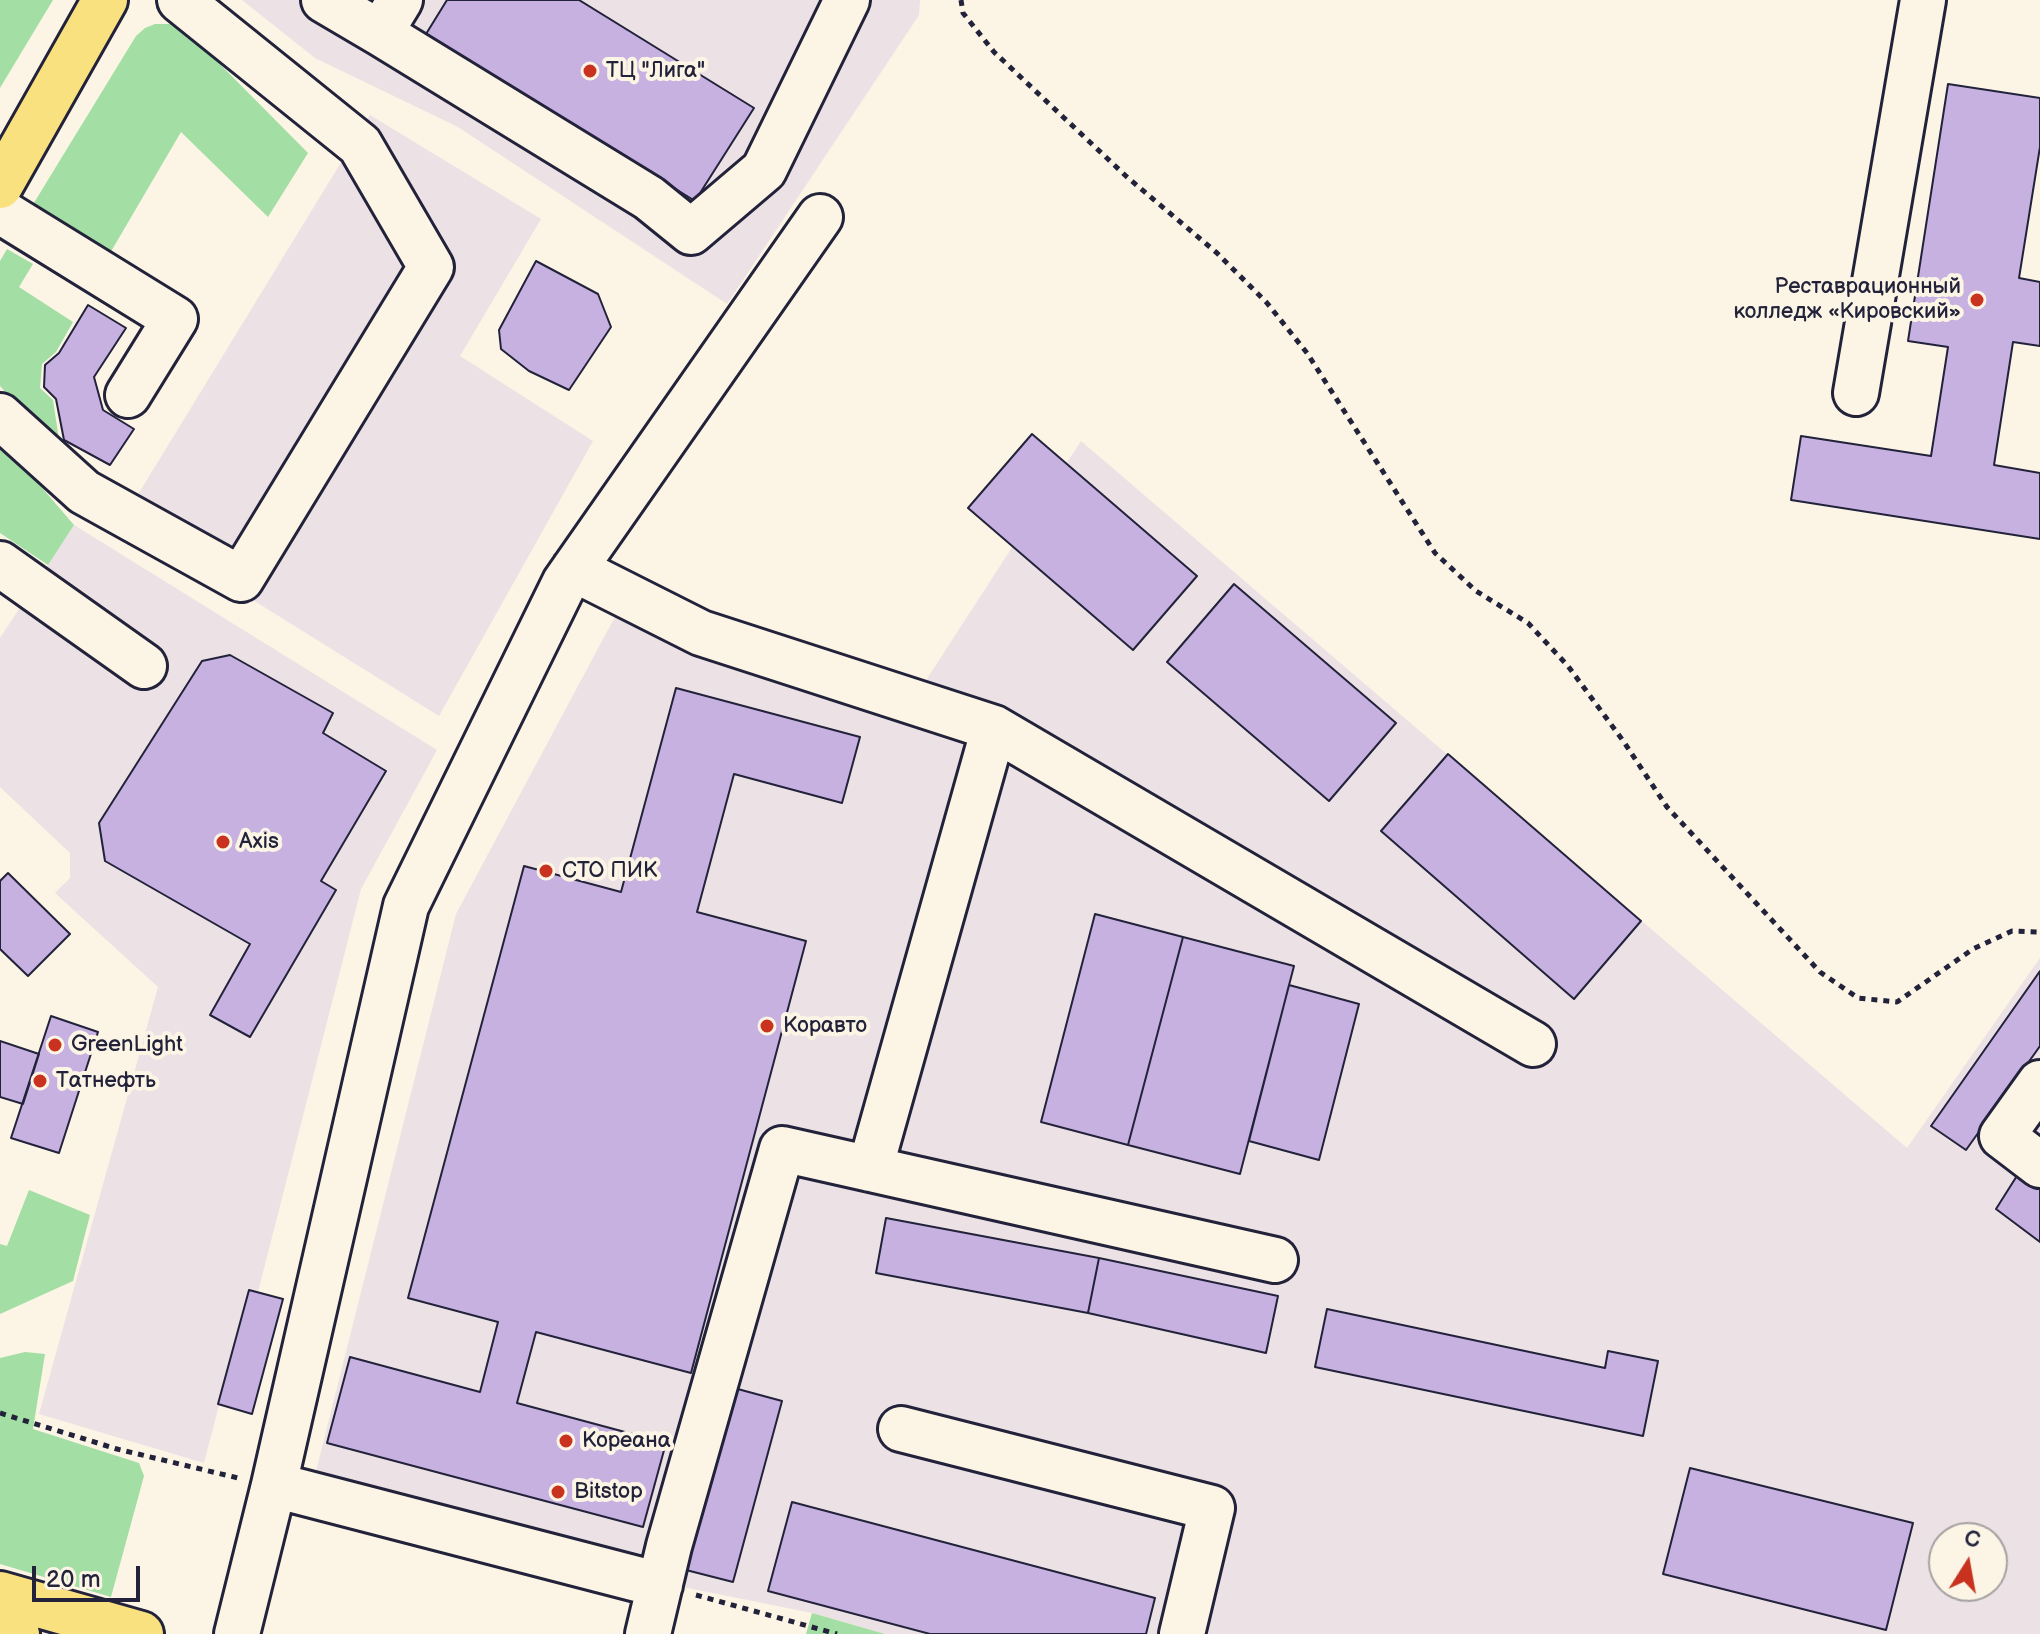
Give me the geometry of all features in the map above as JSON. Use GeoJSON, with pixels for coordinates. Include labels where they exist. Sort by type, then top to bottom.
{"type":"FeatureCollection","features":[{"type":"Feature","properties":{"kind":"main road"},"geometry":{"type":"LineString","coordinates":[[0,186],[105,0]]}},
{"type":"Feature","properties":{"kind":"main road"},"geometry":{"type":"LineString","coordinates":[[0,1594],[141,1634]]}},
{"type":"Feature","properties":{"kind":"main road"},"geometry":{"type":"LineString","coordinates":[[0,1629],[17,1634]]}},
{"type":"Feature","properties":{"kind":"lane"},"geometry":{"type":"LineString","coordinates":[[0,416],[84,492],[241,579],[431,267],[360,145],[180,0]]}},
{"type":"Feature","properties":{"kind":"lane"},"geometry":{"type":"LineString","coordinates":[[324,0],[390,16],[649,198],[691,232],[764,170],[847,0]]}},
{"type":"Feature","properties":{"kind":"lane"},"geometry":{"type":"LineString","coordinates":[[1856,393],[1923,0]]}},
{"type":"Feature","properties":{"kind":"lane"},"geometry":{"type":"LineString","coordinates":[[0,211],[175,319],[128,395]]}},
{"type":"Feature","properties":{"kind":"lane"},"geometry":{"type":"LineString","coordinates":[[237,1634],[406,906],[565,582],[820,217]]}},
{"type":"Feature","properties":{"kind":"lane"},"geometry":{"type":"LineString","coordinates":[[0,564],[144,666]]}},
{"type":"Feature","properties":{"kind":"lane"},"geometry":{"type":"LineString","coordinates":[[574,569],[701,633],[994,728],[1533,1044]]}},
{"type":"Feature","properties":{"kind":"lane"},"geometry":{"type":"LineString","coordinates":[[870,1169],[994,728]]}},
{"type":"Feature","properties":{"kind":"lane"},"geometry":{"type":"LineString","coordinates":[[2040,1083],[2002,1136],[2040,1165]]}},
{"type":"Feature","properties":{"kind":"lane"},"geometry":{"type":"LineString","coordinates":[[648,1634],[782,1149],[1275,1260]]}},
{"type":"Feature","properties":{"kind":"lane"},"geometry":{"type":"LineString","coordinates":[[901,1429],[1212,1508],[1182,1634]]}},
{"type":"Feature","properties":{"kind":"lane"},"geometry":{"type":"LineString","coordinates":[[274,1485],[660,1585]]}},
{"type":"Feature","properties":{"kind":"path"},"geometry":{"type":"LineString","coordinates":[[961,0],[963,13],[994,52],[1127,177],[1217,253],[1267,303],[1307,353],[1435,553],[1476,591],[1528,623],[1558,655],[1624,742],[1667,807],[1820,972],[1858,998],[1897,1002],[1973,949],[2012,931],[2040,932]]}},
{"type":"Feature","properties":{"kind":"path"},"geometry":{"type":"LineString","coordinates":[[0,1413],[207,1473],[274,1485]]}},
{"type":"Feature","properties":{"kind":"path"},"geometry":{"type":"LineString","coordinates":[[660,1585],[837,1634]]}},
{"type":"Feature","properties":{"kind":"shaded area"},"geometry":{"type":"Polygon","coordinates":[[[242,0],[920,0],[919,15],[727,304],[458,127],[315,58],[242,0]]]}},
{"type":"Feature","properties":{"kind":"shaded area"},"geometry":{"type":"Polygon","coordinates":[[[370,115],[541,219],[460,356],[593,441],[439,716],[123,519],[370,115]]]}},
{"type":"Feature","properties":{"kind":"shaded area"},"geometry":{"type":"Polygon","coordinates":[[[1081,441],[1907,1148],[2040,958],[2040,1634],[885,1634],[812,1613],[306,1511],[456,914],[617,613],[921,688],[1081,441]]]}},
{"type":"Feature","properties":{"kind":"shaded area"},"geometry":{"type":"Polygon","coordinates":[[[74,525],[437,750],[361,889],[258,1292],[249,1290],[204,1463],[39,1414],[158,987],[55,893],[70,878],[70,853],[0,787],[0,638],[74,525]]]}},
{"type":"Feature","properties":{"kind":"green space"},"geometry":{"type":"Polygon","coordinates":[[[0,0],[53,0],[0,88],[0,0]]]}},
{"type":"Feature","properties":{"kind":"green space"},"geometry":{"type":"Polygon","coordinates":[[[155,24],[171,24],[188,32],[308,153],[268,217],[181,132],[106,260],[32,206],[136,36],[155,24]]]}},
{"type":"Feature","properties":{"kind":"green space"},"geometry":{"type":"Polygon","coordinates":[[[7,249],[33,264],[19,287],[73,322],[56,352],[42,364],[40,388],[53,400],[60,446],[57,449],[0,386],[0,261],[7,249]]]}},
{"type":"Feature","properties":{"kind":"green space"},"geometry":{"type":"Polygon","coordinates":[[[0,439],[74,525],[48,565],[0,533],[0,439]]]}},
{"type":"Feature","properties":{"kind":"green space"},"geometry":{"type":"Polygon","coordinates":[[[29,1190],[90,1215],[73,1281],[0,1314],[0,1244],[7,1246],[29,1190]]]}},
{"type":"Feature","properties":{"kind":"green space"},"geometry":{"type":"Polygon","coordinates":[[[25,1352],[45,1354],[33,1429],[139,1463],[144,1476],[111,1597],[0,1564],[0,1358],[25,1352]]]}},
{"type":"Feature","properties":{"kind":"green space"},"geometry":{"type":"Polygon","coordinates":[[[812,1613],[885,1634],[806,1634],[812,1613]]]}},
{"type":"Feature","properties":{"kind":"building","name":"ТЦ \"Лига\""},"geometry":{"type":"Polygon","coordinates":[[[447,0],[579,0],[754,108],[695,201],[426,34],[447,0]]]}},
{"type":"Feature","properties":{"kind":"building","name":"Реставрационный колледж «Кировский»"},"geometry":{"type":"Polygon","coordinates":[[[1948,84],[2040,98],[2040,147],[2019,278],[2040,282],[2040,346],[2013,342],[1994,465],[2040,473],[2040,539],[1791,500],[1801,436],[1931,456],[1948,347],[1908,341],[1948,84]]]}},
{"type":"Feature","properties":{"kind":"building"},"geometry":{"type":"Polygon","coordinates":[[[536,261],[598,294],[611,327],[569,390],[529,371],[501,349],[499,330],[536,261]]]}},
{"type":"Feature","properties":{"kind":"building"},"geometry":{"type":"Polygon","coordinates":[[[88,305],[126,328],[94,377],[103,410],[134,429],[110,465],[64,440],[56,399],[44,387],[45,365],[59,353],[88,305]]]}},
{"type":"Feature","properties":{"kind":"building"},"geometry":{"type":"Polygon","coordinates":[[[1032,434],[1197,576],[1133,650],[968,508],[1032,434]]]}},
{"type":"Feature","properties":{"kind":"building"},"geometry":{"type":"Polygon","coordinates":[[[1234,584],[1396,723],[1329,801],[1167,662],[1234,584]]]}},
{"type":"Feature","properties":{"kind":"building","name":"Axis"},"geometry":{"type":"Polygon","coordinates":[[[230,655],[333,713],[323,733],[386,771],[321,881],[336,890],[250,1037],[210,1015],[250,944],[105,861],[99,823],[202,661],[230,655]]]}},
{"type":"Feature","properties":{"kind":"building"},"geometry":{"type":"Polygon","coordinates":[[[676,688],[860,737],[842,803],[734,774],[697,912],[806,941],[691,1373],[536,1332],[517,1403],[666,1443],[643,1527],[327,1443],[350,1357],[480,1392],[498,1322],[408,1298],[524,866],[621,892],[676,688]]]}},
{"type":"Feature","properties":{"kind":"building"},"geometry":{"type":"Polygon","coordinates":[[[1448,754],[1641,921],[1574,999],[1381,831],[1448,754]]]}},
{"type":"Feature","properties":{"kind":"building"},"geometry":{"type":"Polygon","coordinates":[[[8,873],[70,934],[28,976],[0,949],[0,881],[8,873]]]}},
{"type":"Feature","properties":{"kind":"building"},"geometry":{"type":"Polygon","coordinates":[[[1095,914],[1183,937],[1128,1145],[1041,1122],[1095,914]]]}},
{"type":"Feature","properties":{"kind":"building"},"geometry":{"type":"Polygon","coordinates":[[[1183,937],[1294,966],[1240,1174],[1128,1145],[1183,937]]]}},
{"type":"Feature","properties":{"kind":"building"},"geometry":{"type":"Polygon","coordinates":[[[2040,971],[2040,1046],[1966,1150],[1931,1126],[2040,971]]]}},
{"type":"Feature","properties":{"kind":"building"},"geometry":{"type":"Polygon","coordinates":[[[1289,985],[1359,1004],[1319,1160],[1249,1141],[1289,985]]]}},
{"type":"Feature","properties":{"kind":"building","name":"Татнефть"},"geometry":{"type":"Polygon","coordinates":[[[51,1016],[98,1032],[59,1153],[11,1138],[51,1016]]]}},
{"type":"Feature","properties":{"kind":"building"},"geometry":{"type":"Polygon","coordinates":[[[0,1041],[39,1054],[23,1104],[0,1097],[0,1041]]]}},
{"type":"Feature","properties":{"kind":"building"},"geometry":{"type":"Polygon","coordinates":[[[2020,1171],[2040,1187],[2040,1242],[1996,1209],[2020,1171]]]}},
{"type":"Feature","properties":{"kind":"building"},"geometry":{"type":"Polygon","coordinates":[[[886,1218],[1099,1258],[1088,1313],[876,1273],[886,1218]]]}},
{"type":"Feature","properties":{"kind":"building"},"geometry":{"type":"Polygon","coordinates":[[[1099,1258],[1278,1296],[1266,1353],[1088,1313],[1099,1258]]]}},
{"type":"Feature","properties":{"kind":"building"},"geometry":{"type":"Polygon","coordinates":[[[249,1290],[283,1299],[252,1414],[218,1404],[249,1290]]]}},
{"type":"Feature","properties":{"kind":"building"},"geometry":{"type":"Polygon","coordinates":[[[1327,1309],[1605,1368],[1608,1351],[1658,1361],[1643,1436],[1315,1367],[1327,1309]]]}},
{"type":"Feature","properties":{"kind":"building"},"geometry":{"type":"Polygon","coordinates":[[[734,1388],[782,1401],[733,1582],[686,1570],[734,1388]]]}},
{"type":"Feature","properties":{"kind":"building"},"geometry":{"type":"Polygon","coordinates":[[[1690,1468],[1913,1523],[1886,1630],[1663,1574],[1690,1468]]]}},
{"type":"Feature","properties":{"kind":"building"},"geometry":{"type":"Polygon","coordinates":[[[792,1502],[1155,1598],[1146,1634],[930,1634],[768,1591],[792,1502]]]}},
{"type":"Feature","properties":{"kind":"place","name":"ТЦ \"Лига\""},"geometry":{"type":"Point","coordinates":[590,71]}},
{"type":"Feature","properties":{"kind":"place","name":"Реставрационный колледж «Кировский»"},"geometry":{"type":"Point","coordinates":[1977,300]}},
{"type":"Feature","properties":{"kind":"place","name":"Axis"},"geometry":{"type":"Point","coordinates":[223,842]}},
{"type":"Feature","properties":{"kind":"place","name":"СТО ПИК"},"geometry":{"type":"Point","coordinates":[546,871]}},
{"type":"Feature","properties":{"kind":"place","name":"Коравто"},"geometry":{"type":"Point","coordinates":[767,1026]}},
{"type":"Feature","properties":{"kind":"place","name":"GreenLight"},"geometry":{"type":"Point","coordinates":[55,1045]}},
{"type":"Feature","properties":{"kind":"place","name":"Татнефть"},"geometry":{"type":"Point","coordinates":[40,1081]}},
{"type":"Feature","properties":{"kind":"place","name":"Кореана"},"geometry":{"type":"Point","coordinates":[566,1441]}},
{"type":"Feature","properties":{"kind":"place","name":"Bitstop"},"geometry":{"type":"Point","coordinates":[558,1492]}}]}
